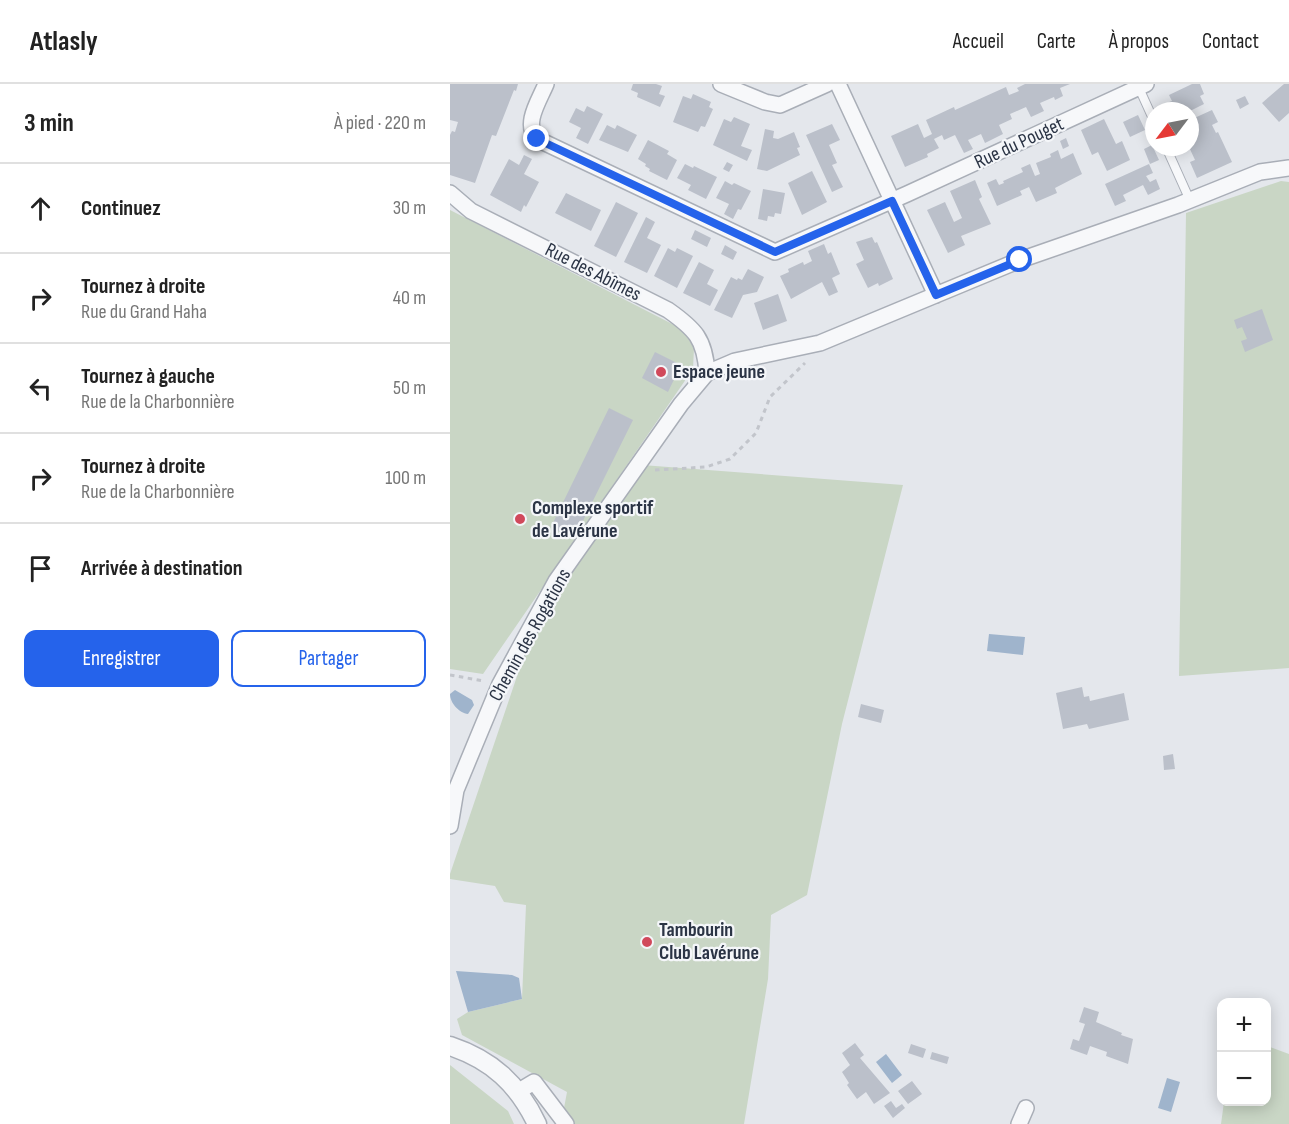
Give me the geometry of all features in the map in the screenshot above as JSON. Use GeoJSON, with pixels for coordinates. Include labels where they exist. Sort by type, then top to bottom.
{"type":"FeatureCollection","features":[{"type":"Feature","properties":{"kind":"street","name":"Rue du Pouget"},"geometry":{"type":"LineString","coordinates":[[546,84],[530,123],[532,133],[537,139],[775,252],[1142,86]]}},
{"type":"Feature","properties":{"kind":"street"},"geometry":{"type":"LineString","coordinates":[[720,84],[765,102],[780,105],[827,84]]}},
{"type":"Feature","properties":{"kind":"street"},"geometry":{"type":"LineString","coordinates":[[838,84],[936,295]]}},
{"type":"Feature","properties":{"kind":"street"},"geometry":{"type":"LineString","coordinates":[[707,373],[735,361],[812,345],[872,323],[1020,260],[1178,206],[1260,172],[1289,168]]}},
{"type":"Feature","properties":{"kind":"street","name":"Rue des Abîmes"},"geometry":{"type":"LineString","coordinates":[[450,193],[471,211],[668,310],[690,325],[701,340],[706,355],[707,373]]}},
{"type":"Feature","properties":{"kind":"street","name":"Chemin des Rogations"},"geometry":{"type":"LineString","coordinates":[[450,826],[456,790],[500,684],[556,581],[681,404],[707,373]]}},
{"type":"Feature","properties":{"kind":"street"},"geometry":{"type":"LineString","coordinates":[[450,1046],[478,1058],[514,1085],[537,1124]]}},
{"type":"Feature","properties":{"kind":"street"},"geometry":{"type":"LineString","coordinates":[[524,1099],[534,1082],[566,1124]]}},
{"type":"Feature","properties":{"kind":"street"},"geometry":{"type":"LineString","coordinates":[[1019,1124],[1026,1108]]}},
{"type":"Feature","properties":{"kind":"lane"},"geometry":{"type":"LineString","coordinates":[[1142,86],[1147,102]]}},
{"type":"Feature","properties":{"kind":"lane"},"geometry":{"type":"LineString","coordinates":[[1170,156],[1188,196]]}},
{"type":"Feature","properties":{"kind":"path"},"geometry":{"type":"LineString","coordinates":[[650,470],[706,467],[730,459],[756,433],[770,397],[808,360],[812,345]]}},
{"type":"Feature","properties":{"kind":"path"},"geometry":{"type":"LineString","coordinates":[[450,675],[500,684]]}},
{"type":"Feature","properties":{"kind":"green space"},"geometry":{"type":"Polygon","coordinates":[[[1281,181],[1289,182],[1289,668],[1179,676],[1186,213],[1281,181]]]}},
{"type":"Feature","properties":{"kind":"green space","name":"Complexe sportif de Lavérune"},"geometry":{"type":"Polygon","coordinates":[[[450,210],[682,329],[694,348],[693,369],[483,674],[450,669],[450,210]]]}},
{"type":"Feature","properties":{"kind":"green space"},"geometry":{"type":"Polygon","coordinates":[[[642,465],[903,485],[842,724],[807,895],[771,915],[768,979],[744,1124],[561,1124],[567,1092],[462,1035],[457,1019],[468,1012],[522,999],[526,905],[504,902],[495,886],[450,879],[450,874],[531,635],[642,465]]]}},
{"type":"Feature","properties":{"kind":"green space"},"geometry":{"type":"Polygon","coordinates":[[[1271,1047],[1289,1054],[1289,1124],[1221,1124],[1223,1106],[1271,1106],[1271,1047]]]}},
{"type":"Feature","properties":{"kind":"green space"},"geometry":{"type":"Polygon","coordinates":[[[450,1065],[508,1111],[514,1124],[450,1124],[450,1065]]]}},
{"type":"Feature","properties":{"kind":"water"},"geometry":{"type":"Polygon","coordinates":[[[989,634],[1025,637],[1023,655],[987,651],[989,634]]]}},
{"type":"Feature","properties":{"kind":"water"},"geometry":{"type":"Polygon","coordinates":[[[455,690],[472,700],[474,705],[468,714],[458,710],[453,704],[450,694],[455,690]]]}},
{"type":"Feature","properties":{"kind":"water"},"geometry":{"type":"Polygon","coordinates":[[[456,971],[512,975],[519,978],[522,999],[468,1012],[456,971]]]}},
{"type":"Feature","properties":{"kind":"water"},"geometry":{"type":"Polygon","coordinates":[[[886,1054],[902,1075],[892,1083],[876,1062],[886,1054]]]}},
{"type":"Feature","properties":{"kind":"water"},"geometry":{"type":"Polygon","coordinates":[[[1167,1078],[1180,1082],[1171,1112],[1158,1108],[1167,1078]]]}},
{"type":"Feature","properties":{"kind":"building"},"geometry":{"type":"Polygon","coordinates":[[[450,84],[518,84],[496,136],[492,135],[475,183],[450,175],[450,135],[452,131],[455,132],[458,122],[450,120],[450,84]]]}},
{"type":"Feature","properties":{"kind":"building"},"geometry":{"type":"Polygon","coordinates":[[[633,84],[662,86],[659,94],[665,96],[660,107],[637,97],[638,93],[631,90],[633,84]]]}},
{"type":"Feature","properties":{"kind":"building"},"geometry":{"type":"Polygon","coordinates":[[[1025,84],[1070,84],[1060,88],[1063,96],[1040,103],[1044,111],[1031,117],[1026,107],[1010,114],[1012,119],[999,125],[1003,134],[985,143],[981,134],[968,140],[973,149],[964,153],[955,135],[944,140],[942,135],[934,139],[939,148],[927,154],[928,157],[905,167],[891,136],[918,124],[924,138],[932,134],[926,120],[954,107],[955,110],[1006,87],[1009,95],[1019,91],[1017,88],[1025,84]]]}},
{"type":"Feature","properties":{"kind":"building"},"geometry":{"type":"Polygon","coordinates":[[[1192,84],[1200,84],[1204,94],[1200,96],[1204,104],[1199,106],[1199,102],[1169,102],[1172,101],[1169,95],[1192,84]]]}},
{"type":"Feature","properties":{"kind":"building"},"geometry":{"type":"Polygon","coordinates":[[[1284,84],[1289,84],[1289,113],[1279,122],[1262,103],[1284,84]]]}},
{"type":"Feature","properties":{"kind":"building"},"geometry":{"type":"Polygon","coordinates":[[[693,94],[711,102],[709,107],[713,109],[705,127],[701,126],[698,132],[673,122],[683,96],[691,99],[693,94]]]}},
{"type":"Feature","properties":{"kind":"building"},"geometry":{"type":"Polygon","coordinates":[[[1245,96],[1249,104],[1240,109],[1236,100],[1245,96]]]}},
{"type":"Feature","properties":{"kind":"building"},"geometry":{"type":"Polygon","coordinates":[[[587,106],[603,114],[588,144],[576,138],[581,128],[569,122],[576,108],[584,112],[587,106]]]}},
{"type":"Feature","properties":{"kind":"building"},"geometry":{"type":"Polygon","coordinates":[[[1212,110],[1218,122],[1212,125],[1216,133],[1218,132],[1232,162],[1197,178],[1190,162],[1195,160],[1193,156],[1199,156],[1199,116],[1212,110]]]}},
{"type":"Feature","properties":{"kind":"building"},"geometry":{"type":"Polygon","coordinates":[[[1138,115],[1145,130],[1130,137],[1123,122],[1138,115]]]}},
{"type":"Feature","properties":{"kind":"building"},"geometry":{"type":"Polygon","coordinates":[[[734,117],[750,124],[741,146],[752,150],[747,161],[713,145],[724,119],[731,122],[734,117]]]}},
{"type":"Feature","properties":{"kind":"building"},"geometry":{"type":"Polygon","coordinates":[[[1104,119],[1116,144],[1122,141],[1130,160],[1107,171],[1098,152],[1092,155],[1081,130],[1104,119]]]}},
{"type":"Feature","properties":{"kind":"building"},"geometry":{"type":"Polygon","coordinates":[[[832,124],[840,140],[829,145],[837,163],[832,165],[843,187],[832,192],[806,135],[832,124]]]}},
{"type":"Feature","properties":{"kind":"building"},"geometry":{"type":"Polygon","coordinates":[[[607,125],[615,129],[617,125],[637,135],[628,152],[599,140],[607,125]]]}},
{"type":"Feature","properties":{"kind":"building"},"geometry":{"type":"Polygon","coordinates":[[[765,129],[774,131],[773,138],[778,139],[794,132],[800,147],[797,148],[800,155],[767,171],[757,169],[765,129]]]}},
{"type":"Feature","properties":{"kind":"building"},"geometry":{"type":"Polygon","coordinates":[[[1066,138],[1069,146],[1063,149],[1060,141],[1066,138]]]}},
{"type":"Feature","properties":{"kind":"building"},"geometry":{"type":"Polygon","coordinates":[[[648,140],[669,151],[667,154],[677,160],[667,180],[649,171],[646,164],[638,159],[648,140]]]}},
{"type":"Feature","properties":{"kind":"building"},"geometry":{"type":"Polygon","coordinates":[[[1058,150],[1061,159],[1073,153],[1082,174],[1055,188],[1057,193],[1036,202],[1029,187],[1020,191],[1022,195],[997,206],[987,183],[996,179],[999,185],[1004,183],[1003,181],[1023,172],[1021,168],[1030,164],[1035,176],[1040,174],[1036,163],[1051,157],[1050,154],[1058,150]]]}},
{"type":"Feature","properties":{"kind":"building"},"geometry":{"type":"Polygon","coordinates":[[[524,155],[532,159],[524,174],[539,182],[521,212],[490,195],[509,159],[519,165],[524,155]]]}},
{"type":"Feature","properties":{"kind":"building"},"geometry":{"type":"Polygon","coordinates":[[[1147,156],[1157,156],[1159,160],[1150,164],[1147,156]]]}},
{"type":"Feature","properties":{"kind":"building"},"geometry":{"type":"Polygon","coordinates":[[[727,162],[733,165],[729,172],[723,169],[727,162]]]}},
{"type":"Feature","properties":{"kind":"building"},"geometry":{"type":"Polygon","coordinates":[[[685,164],[717,177],[706,199],[688,190],[691,185],[677,178],[685,164]]]}},
{"type":"Feature","properties":{"kind":"building"},"geometry":{"type":"Polygon","coordinates":[[[1149,164],[1153,173],[1146,176],[1150,182],[1156,179],[1160,189],[1148,195],[1143,185],[1123,195],[1126,201],[1115,206],[1105,184],[1149,164]]]}},
{"type":"Feature","properties":{"kind":"building"},"geometry":{"type":"Polygon","coordinates":[[[812,171],[827,202],[802,215],[788,183],[812,171]]]}},
{"type":"Feature","properties":{"kind":"building"},"geometry":{"type":"Polygon","coordinates":[[[975,180],[982,197],[979,199],[991,224],[961,236],[965,245],[948,253],[927,210],[945,202],[954,222],[962,218],[950,191],[975,180]]]}},
{"type":"Feature","properties":{"kind":"building"},"geometry":{"type":"Polygon","coordinates":[[[725,181],[751,191],[741,210],[738,209],[733,219],[724,214],[729,204],[716,198],[725,181]]]}},
{"type":"Feature","properties":{"kind":"building"},"geometry":{"type":"Polygon","coordinates":[[[763,189],[785,193],[781,214],[775,213],[774,217],[768,216],[767,221],[758,219],[763,189]]]}},
{"type":"Feature","properties":{"kind":"building"},"geometry":{"type":"Polygon","coordinates":[[[566,193],[601,210],[591,231],[555,213],[566,193]]]}},
{"type":"Feature","properties":{"kind":"building"},"geometry":{"type":"Polygon","coordinates":[[[616,202],[638,213],[616,257],[594,246],[616,202]]]}},
{"type":"Feature","properties":{"kind":"building"},"geometry":{"type":"Polygon","coordinates":[[[646,217],[655,222],[647,238],[661,245],[647,273],[624,262],[646,217]]]}},
{"type":"Feature","properties":{"kind":"building"},"geometry":{"type":"Polygon","coordinates":[[[695,230],[711,238],[707,247],[691,239],[695,230]]]}},
{"type":"Feature","properties":{"kind":"building"},"geometry":{"type":"Polygon","coordinates":[[[872,237],[875,243],[877,242],[893,279],[879,286],[878,283],[868,288],[856,264],[864,260],[856,242],[872,237]]]}},
{"type":"Feature","properties":{"kind":"building"},"geometry":{"type":"Polygon","coordinates":[[[824,244],[828,254],[831,252],[840,274],[832,278],[838,292],[829,296],[822,282],[791,299],[780,276],[789,272],[788,269],[803,262],[804,265],[812,261],[808,251],[824,244]]]}},
{"type":"Feature","properties":{"kind":"building"},"geometry":{"type":"Polygon","coordinates":[[[725,245],[737,252],[733,260],[721,254],[725,245]]]}},
{"type":"Feature","properties":{"kind":"building"},"geometry":{"type":"Polygon","coordinates":[[[668,248],[675,252],[677,248],[693,256],[677,288],[654,276],[668,248]]]}},
{"type":"Feature","properties":{"kind":"building"},"geometry":{"type":"Polygon","coordinates":[[[699,262],[714,270],[707,284],[718,290],[710,306],[683,293],[699,262]]]}},
{"type":"Feature","properties":{"kind":"building"},"geometry":{"type":"Polygon","coordinates":[[[748,269],[764,277],[757,292],[743,295],[732,318],[714,310],[731,277],[742,280],[748,269]]]}},
{"type":"Feature","properties":{"kind":"building"},"geometry":{"type":"Polygon","coordinates":[[[778,294],[787,321],[763,330],[754,303],[778,294]]]}},
{"type":"Feature","properties":{"kind":"building"},"geometry":{"type":"Polygon","coordinates":[[[1262,309],[1273,340],[1245,352],[1241,341],[1247,339],[1242,327],[1237,329],[1234,320],[1262,309]]]}},
{"type":"Feature","properties":{"kind":"building","name":"Espace jeune"},"geometry":{"type":"Polygon","coordinates":[[[655,352],[681,365],[668,392],[642,378],[655,352]]]}},
{"type":"Feature","properties":{"kind":"building"},"geometry":{"type":"Polygon","coordinates":[[[609,408],[633,420],[574,539],[551,527],[609,408]]]}},
{"type":"Feature","properties":{"kind":"building"},"geometry":{"type":"Polygon","coordinates":[[[1082,687],[1084,697],[1089,696],[1090,701],[1124,693],[1129,720],[1089,729],[1087,724],[1063,729],[1056,693],[1082,687]]]}},
{"type":"Feature","properties":{"kind":"building"},"geometry":{"type":"Polygon","coordinates":[[[861,704],[884,710],[881,723],[858,717],[861,704]]]}},
{"type":"Feature","properties":{"kind":"building"},"geometry":{"type":"Polygon","coordinates":[[[1173,754],[1175,769],[1164,770],[1163,756],[1173,754]]]}},
{"type":"Feature","properties":{"kind":"building"},"geometry":{"type":"Polygon","coordinates":[[[1084,1007],[1099,1012],[1096,1022],[1133,1039],[1128,1064],[1106,1056],[1107,1052],[1090,1046],[1087,1055],[1070,1049],[1073,1039],[1079,1041],[1085,1024],[1079,1022],[1084,1007]]]}},
{"type":"Feature","properties":{"kind":"building"},"geometry":{"type":"Polygon","coordinates":[[[855,1043],[864,1055],[860,1058],[890,1093],[874,1104],[866,1092],[857,1099],[847,1085],[849,1083],[842,1072],[850,1065],[842,1053],[855,1043]]]}},
{"type":"Feature","properties":{"kind":"building"},"geometry":{"type":"Polygon","coordinates":[[[911,1044],[926,1049],[923,1058],[908,1053],[911,1044]]]}},
{"type":"Feature","properties":{"kind":"building"},"geometry":{"type":"Polygon","coordinates":[[[932,1052],[949,1057],[947,1064],[930,1059],[932,1052]]]}},
{"type":"Feature","properties":{"kind":"building"},"geometry":{"type":"Polygon","coordinates":[[[912,1081],[922,1094],[908,1104],[898,1091],[912,1081]]]}},
{"type":"Feature","properties":{"kind":"building"},"geometry":{"type":"Polygon","coordinates":[[[891,1101],[896,1108],[902,1104],[905,1108],[893,1118],[884,1106],[891,1101]]]}},
{"type":"Feature","properties":{"kind":"place","name":"Espace jeune"},"geometry":{"type":"Point","coordinates":[661,372]}},
{"type":"Feature","properties":{"kind":"place","name":"Complexe sportif de Lavérune"},"geometry":{"type":"Point","coordinates":[520,519]}},
{"type":"Feature","properties":{"kind":"place","name":"Tambourin Club Lavérune"},"geometry":{"type":"Point","coordinates":[647,942]}},
{"type":"Feature","properties":{"kind":"route"},"geometry":{"type":"LineString","coordinates":[[537,139],[775,252],[892,201],[936,295],[1020,260]]}}]}
